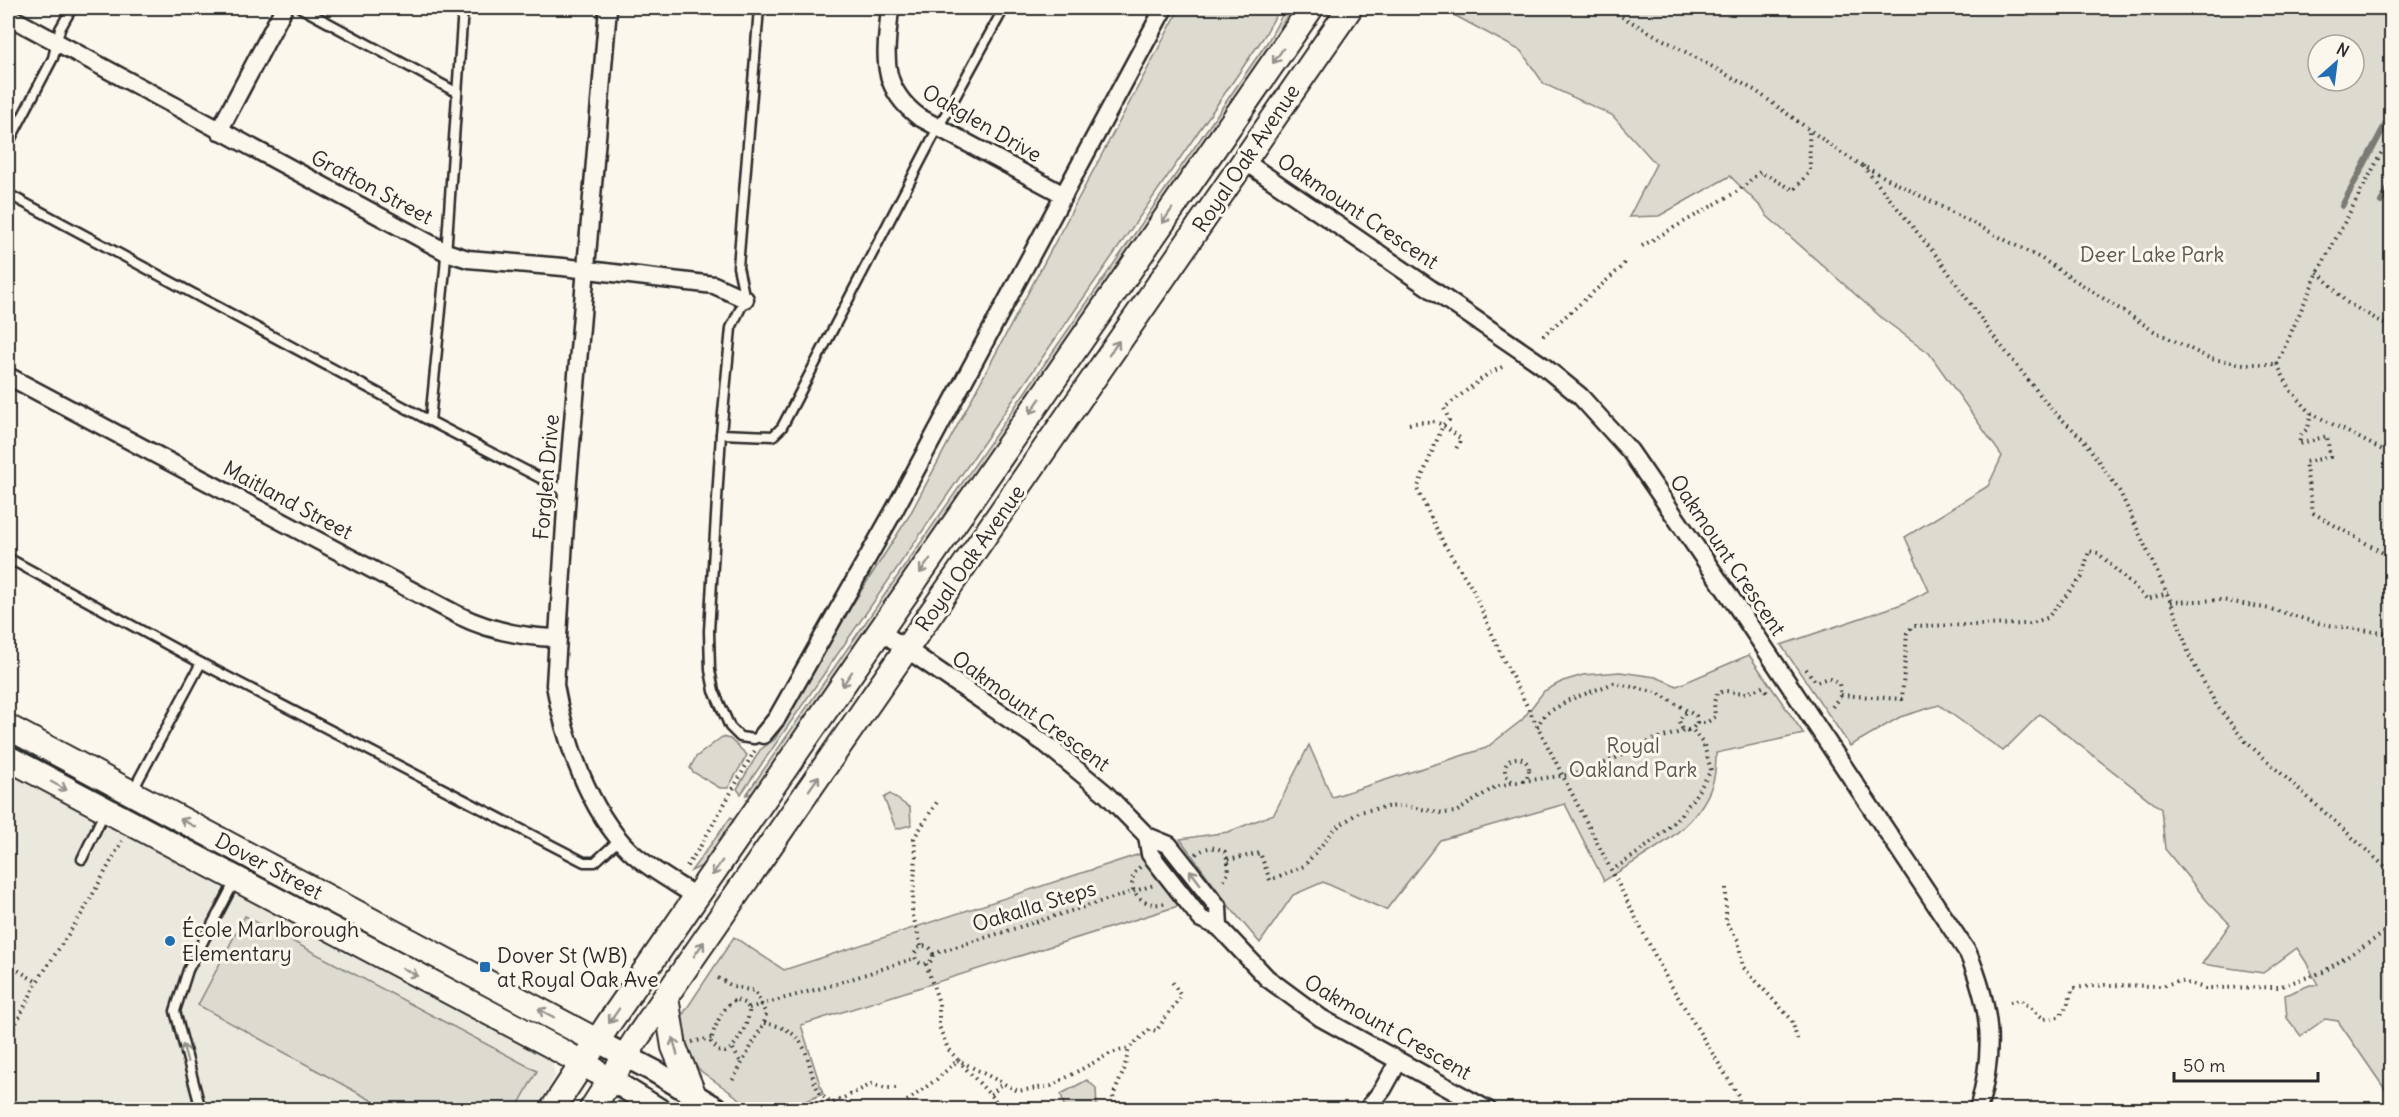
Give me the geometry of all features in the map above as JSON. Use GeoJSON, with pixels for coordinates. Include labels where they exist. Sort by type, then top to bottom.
{"type":"FeatureCollection","features":[{"type":"Feature","properties":{"kind":"main road","name":"Royal Oak Avenue"},"geometry":{"type":"LineString","coordinates":[[552,1110],[597,1041],[1311,8]]}},
{"type":"Feature","properties":{"kind":"main road","name":"Royal Oak Avenue"},"geometry":{"type":"LineString","coordinates":[[591,1110],[625,1056],[1350,8]]}},
{"type":"Feature","properties":{"kind":"main road","name":"Dover Street"},"geometry":{"type":"LineString","coordinates":[[8,727],[597,1041]]}},
{"type":"Feature","properties":{"kind":"main road","name":"Dover Street"},"geometry":{"type":"LineString","coordinates":[[8,758],[610,1079]]}},
{"type":"Feature","properties":{"kind":"main road"},"geometry":{"type":"LineString","coordinates":[[666,997],[674,1047],[693,1093]]}},
{"type":"Feature","properties":{"kind":"street"},"geometry":{"type":"LineString","coordinates":[[219,131],[284,8]]}},
{"type":"Feature","properties":{"kind":"street","name":"Forglen Drive"},"geometry":{"type":"LineString","coordinates":[[608,8],[567,492],[556,638],[555,685],[567,740],[590,792],[620,839],[638,858],[697,897]]}},
{"type":"Feature","properties":{"kind":"street","name":"Oakglen Drive"},"geometry":{"type":"LineString","coordinates":[[890,8],[886,54],[889,81],[894,92],[910,110],[938,128],[1064,195]]}},
{"type":"Feature","properties":{"kind":"street"},"geometry":{"type":"LineString","coordinates":[[763,735],[777,718],[895,509],[1164,8]]}},
{"type":"Feature","properties":{"kind":"street","name":"Grafton Street"},"geometry":{"type":"LineString","coordinates":[[8,16],[446,252],[468,260],[586,270],[714,285],[745,299]]}},
{"type":"Feature","properties":{"kind":"street","name":"Oakmount Crescent"},"geometry":{"type":"LineString","coordinates":[[1244,161],[1542,365],[1580,396],[1610,425],[1744,617],[1968,953],[1982,988],[1989,1023],[1990,1051],[1987,1079],[1978,1110]]}},
{"type":"Feature","properties":{"kind":"street","name":"Maitland Street"},"geometry":{"type":"LineString","coordinates":[[8,376],[458,615],[494,629],[542,638],[556,638]]}},
{"type":"Feature","properties":{"kind":"street","name":"Oakmount Crescent"},"geometry":{"type":"LineString","coordinates":[[880,631],[1047,745],[1105,793],[1147,836],[1150,854],[1201,919],[1219,927],[1249,960],[1290,996],[1321,1018],[1488,1110]]}},
{"type":"Feature","properties":{"kind":"street","name":"Dover Street"},"geometry":{"type":"LineString","coordinates":[[597,1041],[693,1093],[719,1110]]}},
{"type":"Feature","properties":{"kind":"street"},"geometry":{"type":"LineString","coordinates":[[1367,1110],[1383,1089],[1398,1062]]}},
{"type":"Feature","properties":{"kind":"street"},"geometry":{"type":"LineString","coordinates":[[610,1079],[660,1110]]}},
{"type":"Feature","properties":{"kind":"lane"},"geometry":{"type":"LineString","coordinates":[[8,144],[53,58],[56,42],[72,8]]}},
{"type":"Feature","properties":{"kind":"lane"},"geometry":{"type":"LineString","coordinates":[[301,8],[456,92]]}},
{"type":"Feature","properties":{"kind":"lane"},"geometry":{"type":"LineString","coordinates":[[430,421],[446,252],[463,8]]}},
{"type":"Feature","properties":{"kind":"lane"},"geometry":{"type":"LineString","coordinates":[[759,8],[738,267],[745,299],[731,328],[721,434],[709,631],[710,670],[714,691],[730,727],[740,737],[754,740],[763,735]]}},
{"type":"Feature","properties":{"kind":"lane"},"geometry":{"type":"LineString","coordinates":[[721,434],[773,436],[782,427],[938,128],[1004,8]]}},
{"type":"Feature","properties":{"kind":"lane"},"geometry":{"type":"LineString","coordinates":[[8,194],[567,492]]}},
{"type":"Feature","properties":{"kind":"lane"},"geometry":{"type":"LineString","coordinates":[[8,558],[201,663],[584,862],[595,862],[620,839]]}},
{"type":"Feature","properties":{"kind":"lane"},"geometry":{"type":"LineString","coordinates":[[132,793],[201,663]]}},
{"type":"Feature","properties":{"kind":"lane"},"geometry":{"type":"LineString","coordinates":[[82,860],[106,810]]}},
{"type":"Feature","properties":{"kind":"lane"},"geometry":{"type":"LineString","coordinates":[[201,1110],[175,1011],[188,970],[236,880]]}},
{"type":"Feature","properties":{"kind":"path"},"geometry":{"type":"LineString","coordinates":[[1538,8],[1557,8]]}},
{"type":"Feature","properties":{"kind":"path"},"geometry":{"type":"LineString","coordinates":[[1606,8],[1756,91],[1863,166],[2042,259],[2154,331],[2211,358],[2244,364],[2277,364]]}},
{"type":"Feature","properties":{"kind":"path"},"geometry":{"type":"LineString","coordinates":[[1642,246],[1738,191],[1760,172],[1794,190],[1810,171],[1809,130]]}},
{"type":"Feature","properties":{"kind":"path"},"geometry":{"type":"LineString","coordinates":[[2277,364],[2318,272],[2391,133]]}},
{"type":"Feature","properties":{"kind":"path"},"geometry":{"type":"LineString","coordinates":[[1863,166],[1939,259],[1991,333],[2052,410],[2083,439],[2120,492],[2168,594],[2190,657],[2217,706],[2237,731],[2391,873]]}},
{"type":"Feature","properties":{"kind":"path"},"geometry":{"type":"LineString","coordinates":[[1543,336],[1626,261]]}},
{"type":"Feature","properties":{"kind":"path"},"geometry":{"type":"LineString","coordinates":[[2318,272],[2346,302],[2391,328]]}},
{"type":"Feature","properties":{"kind":"path"},"geometry":{"type":"LineString","coordinates":[[2277,364],[2291,391],[2311,413],[2391,455]]}},
{"type":"Feature","properties":{"kind":"path"},"geometry":{"type":"LineString","coordinates":[[1502,367],[1488,374],[1444,408],[1449,420],[1443,425],[1418,489],[1444,544],[1472,588],[1505,663],[1667,979],[1738,1095],[1741,1110]]}},
{"type":"Feature","properties":{"kind":"path"},"geometry":{"type":"LineString","coordinates":[[2311,413],[2308,428],[2301,435],[2299,444],[2327,436],[2330,457],[2305,462],[2313,513],[2391,558]]}},
{"type":"Feature","properties":{"kind":"path"},"geometry":{"type":"LineString","coordinates":[[1409,424],[1432,420],[1443,425],[1461,439],[1456,449]]}},
{"type":"Feature","properties":{"kind":"path"},"geometry":{"type":"LineString","coordinates":[[1841,695],[1902,699],[1908,633],[1913,626],[2029,624],[2048,618],[2082,578],[2090,551],[2098,553],[2147,598],[2168,594]]}},
{"type":"Feature","properties":{"kind":"path"},"geometry":{"type":"LineString","coordinates":[[2171,602],[2222,600],[2275,610],[2321,624],[2389,634],[2391,630]]}},
{"type":"Feature","properties":{"kind":"path"},"geometry":{"type":"LineString","coordinates":[[1806,669],[1816,682],[1828,678],[1834,680],[1842,690],[1832,707]]}},
{"type":"Feature","properties":{"kind":"path"},"geometry":{"type":"LineString","coordinates":[[1537,727],[1544,716],[1569,700],[1614,683],[1658,693],[1685,707],[1696,716],[1697,723]]}},
{"type":"Feature","properties":{"kind":"path"},"geometry":{"type":"LineString","coordinates":[[1229,862],[1260,853],[1270,880],[1304,866],[1336,828],[1359,812],[1404,806],[1443,813],[1456,812],[1495,787],[1582,773],[1652,740],[1690,730],[1697,723],[1706,723],[1715,717],[1714,702],[1717,693],[1725,691],[1746,693],[1763,687],[1768,693]]}},
{"type":"Feature","properties":{"kind":"path"},"geometry":{"type":"LineString","coordinates":[[1612,870],[1638,854],[1670,828],[1696,798],[1711,770],[1704,746],[1690,730],[1682,728],[1679,721],[1684,713],[1689,712]]}},
{"type":"Feature","properties":{"kind":"path"},"geometry":{"type":"LineString","coordinates":[[687,866],[763,735]]}},
{"type":"Feature","properties":{"kind":"path"},"geometry":{"type":"LineString","coordinates":[[1516,782],[1508,778],[1505,771],[1508,763],[1515,759],[1522,759],[1529,768],[1528,775],[1523,781]]}},
{"type":"Feature","properties":{"kind":"path"},"geometry":{"type":"LineString","coordinates":[[921,946],[912,912],[916,855],[914,838],[939,799]]}},
{"type":"Feature","properties":{"kind":"path"},"geometry":{"type":"LineString","coordinates":[[8,1039],[37,981],[83,912],[119,845]]}},
{"type":"Feature","properties":{"kind":"path"},"geometry":{"type":"LineString","coordinates":[[1192,856],[1205,848],[1216,847],[1225,852],[1229,862],[1227,877],[1221,882]]}},
{"type":"Feature","properties":{"kind":"path"},"geometry":{"type":"LineString","coordinates":[[1140,866],[1133,877],[1132,891],[1137,898],[1154,905],[1167,902]]}},
{"type":"Feature","properties":{"kind":"path","name":"Oakalla Steps"},"geometry":{"type":"LineString","coordinates":[[933,954],[1144,888]]}},
{"type":"Feature","properties":{"kind":"path"},"geometry":{"type":"LineString","coordinates":[[1726,888],[1726,922],[1738,940],[1743,967],[1792,1020],[1798,1043]]}},
{"type":"Feature","properties":{"kind":"path"},"geometry":{"type":"LineString","coordinates":[[2010,1002],[2021,1000],[2044,1019],[2059,1017],[2067,1006],[2073,988],[2104,985],[2162,986],[2179,981],[2205,988],[2278,987],[2323,972],[2391,928]]}},
{"type":"Feature","properties":{"kind":"path"},"geometry":{"type":"LineString","coordinates":[[921,946],[929,947],[933,954],[931,960],[926,964],[919,963],[915,958],[916,950],[921,946]]}},
{"type":"Feature","properties":{"kind":"path"},"geometry":{"type":"LineString","coordinates":[[749,1008],[836,984],[915,958]]}},
{"type":"Feature","properties":{"kind":"path"},"geometry":{"type":"LineString","coordinates":[[8,964],[37,981]]}},
{"type":"Feature","properties":{"kind":"path"},"geometry":{"type":"LineString","coordinates":[[926,964],[939,1004],[939,1026],[948,1049],[1004,1110]]}},
{"type":"Feature","properties":{"kind":"path"},"geometry":{"type":"LineString","coordinates":[[718,978],[734,987],[755,991],[764,1005],[766,1014],[764,1023],[731,1083]]}},
{"type":"Feature","properties":{"kind":"path"},"geometry":{"type":"LineString","coordinates":[[958,1060],[1018,1091],[1051,1086],[1111,1053],[1129,1048],[1150,1029],[1156,1031],[1181,996],[1171,980]]}},
{"type":"Feature","properties":{"kind":"path"},"geometry":{"type":"LineString","coordinates":[[701,1040],[710,1038],[730,1003],[737,1000],[749,1008],[749,1017],[732,1049],[725,1052],[719,1050],[710,1038]]}},
{"type":"Feature","properties":{"kind":"path"},"geometry":{"type":"LineString","coordinates":[[764,1023],[793,1033],[804,1044],[823,1099],[833,1103],[872,1084],[885,1089],[898,1088]]}},
{"type":"Feature","properties":{"kind":"path"},"geometry":{"type":"LineString","coordinates":[[1115,1110],[1113,1096],[1124,1071],[1129,1048]]}},
{"type":"Feature","properties":{"kind":"path"},"geometry":{"type":"LineString","coordinates":[[732,1049],[741,1064]]}},
{"type":"Feature","properties":{"kind":"path"},"geometry":{"type":"LineString","coordinates":[[907,1101],[958,1060]]}},
{"type":"Feature","properties":{"kind":"path"},"geometry":{"type":"LineString","coordinates":[[991,1095],[1002,1084]]}},
{"type":"Feature","properties":{"kind":"shaded area","name":"École Marlborough Elementary"},"geometry":{"type":"Polygon","coordinates":[[[8,768],[544,1054],[552,1063],[555,1076],[537,1109],[8,1109],[8,768]]]}},
{"type":"Feature","properties":{"kind":"green space"},"geometry":{"type":"Polygon","coordinates":[[[1180,8],[1280,8],[1263,38],[741,794],[737,789],[760,750],[775,739],[854,602],[909,516],[1180,8]]]}},
{"type":"Feature","properties":{"kind":"green space"},"geometry":{"type":"Polygon","coordinates":[[[1286,8],[1291,8],[1272,43],[754,793],[746,795],[1268,41],[1286,8]]]}},
{"type":"Feature","properties":{"kind":"green space","name":"Deer Lake Park"},"geometry":{"type":"Polygon","coordinates":[[[1441,8],[2391,8],[2391,1098],[2338,1021],[2325,1019],[2301,1036],[2287,1018],[2285,995],[2310,985],[2318,985],[2297,948],[2263,973],[2202,964],[2230,924],[2208,902],[2165,849],[2161,809],[2040,714],[2003,751],[1939,705],[1900,717],[1850,746],[1781,645],[1902,604],[1929,591],[1905,537],[1988,486],[2002,456],[1929,353],[1883,319],[1767,216],[1763,209],[1730,176],[1659,216],[1629,217],[1656,164],[1612,115],[1544,84],[1521,51],[1441,8]]]}},
{"type":"Feature","properties":{"kind":"green space","name":"Royal Oakland Park"},"geometry":{"type":"Polygon","coordinates":[[[1749,655],[1804,734],[1716,753],[1712,785],[1694,816],[1667,841],[1604,881],[1565,804],[1440,840],[1386,910],[1323,882],[1293,895],[1260,943],[1229,906],[1180,839],[1228,832],[1274,814],[1309,745],[1332,797],[1486,748],[1522,720],[1544,691],[1563,681],[1583,675],[1620,672],[1656,677],[1677,686],[1749,655]]]}},
{"type":"Feature","properties":{"kind":"green space"},"geometry":{"type":"Polygon","coordinates":[[[722,737],[730,739],[747,755],[728,788],[720,788],[690,768],[696,757],[722,737]]]}},
{"type":"Feature","properties":{"kind":"green space"},"geometry":{"type":"Polygon","coordinates":[[[890,794],[910,808],[911,825],[896,829],[884,798],[890,794]]]}},
{"type":"Feature","properties":{"kind":"green space"},"geometry":{"type":"Polygon","coordinates":[[[731,817],[733,821],[702,866],[691,871],[731,817]]]}},
{"type":"Feature","properties":{"kind":"green space"},"geometry":{"type":"Polygon","coordinates":[[[1162,849],[1211,910],[1210,916],[1206,916],[1159,854],[1162,849]]]}},
{"type":"Feature","properties":{"kind":"green space"},"geometry":{"type":"Polygon","coordinates":[[[1140,854],[1178,906],[801,1025],[823,1094],[786,1109],[754,1109],[702,1072],[689,1059],[684,1050],[681,1020],[734,937],[784,970],[1140,854]]]}},
{"type":"Feature","properties":{"kind":"green space"},"geometry":{"type":"Polygon","coordinates":[[[245,916],[537,1071],[516,1109],[387,1109],[198,1005],[245,916]]]}},
{"type":"Feature","properties":{"kind":"green space"},"geometry":{"type":"Polygon","coordinates":[[[1087,1080],[1096,1088],[1097,1109],[1065,1109],[1061,1094],[1087,1080]]]}},
{"type":"Feature","properties":{"kind":"waterway"},"geometry":{"type":"LineString","coordinates":[[2342,206],[2392,112]]}},
{"type":"Feature","properties":{"kind":"waterway"},"geometry":{"type":"LineString","coordinates":[[2381,202],[2392,183]]}},
{"type":"Feature","properties":{"kind":"place","name":"École Marlborough Elementary"},"geometry":{"type":"Point","coordinates":[170,941]}},
{"type":"Feature","properties":{"kind":"place","name":"Dover St (WB) at Royal Oak Ave"},"geometry":{"type":"Point","coordinates":[485,967]}}]}
